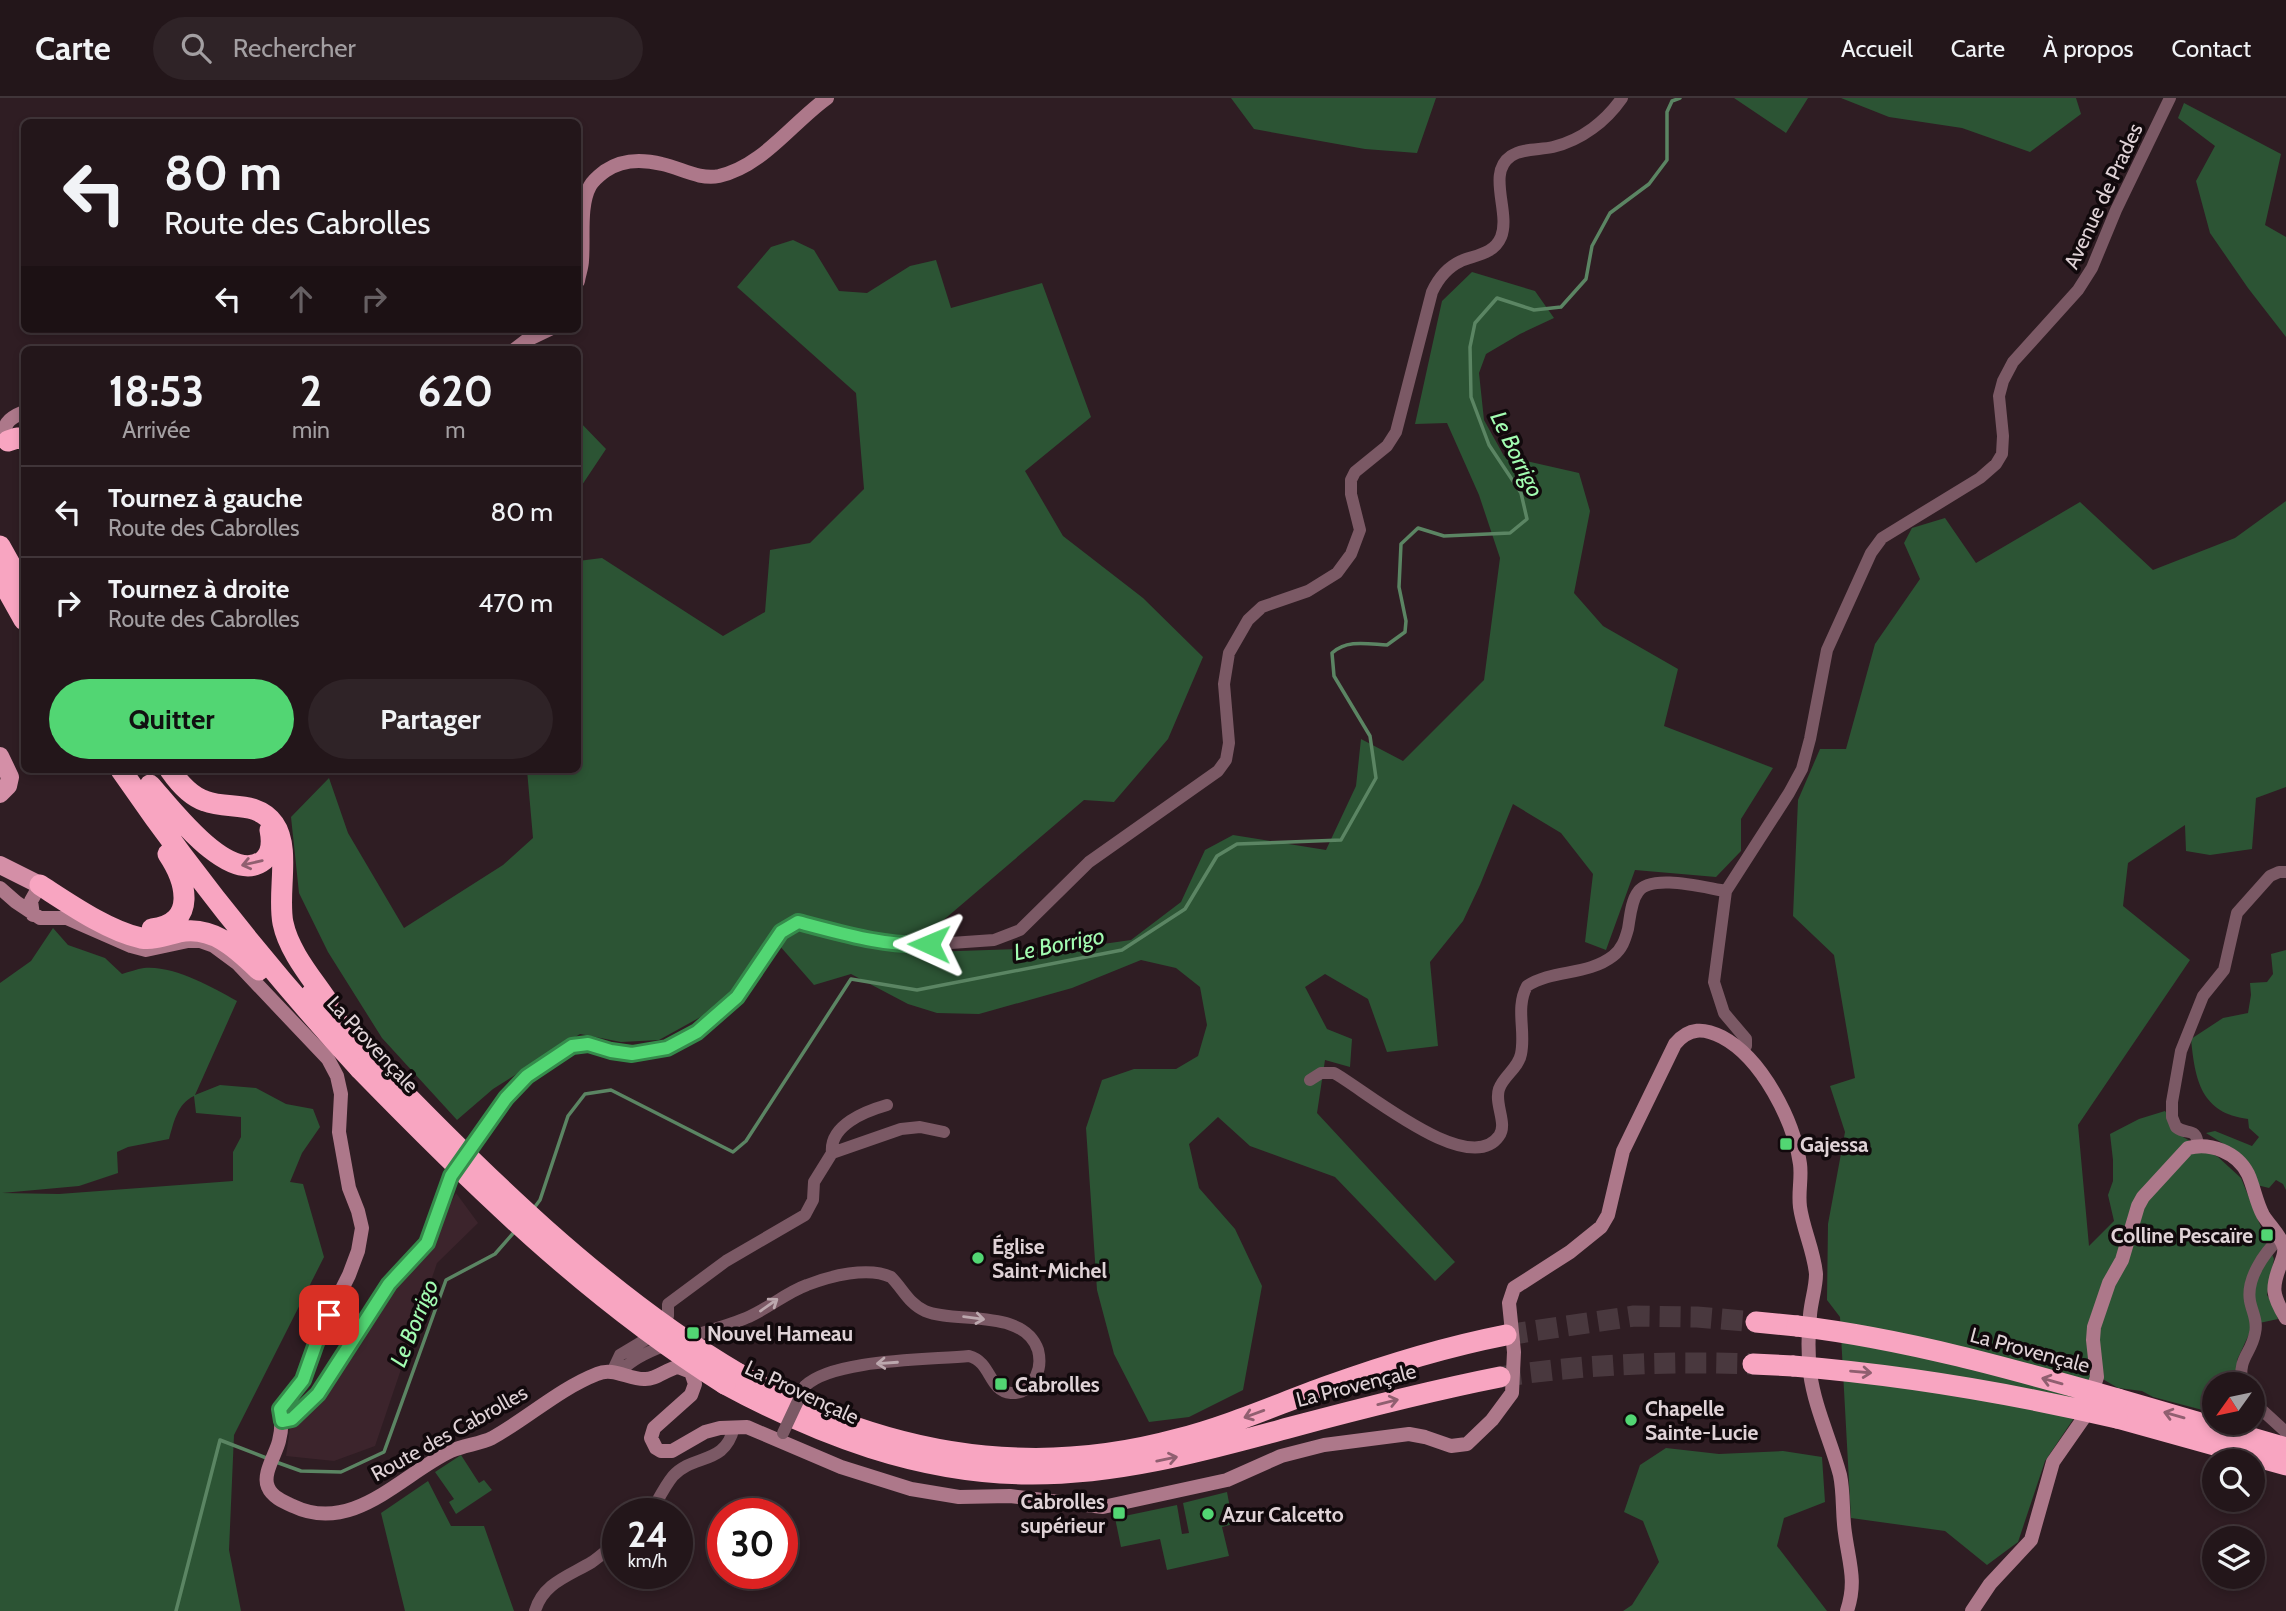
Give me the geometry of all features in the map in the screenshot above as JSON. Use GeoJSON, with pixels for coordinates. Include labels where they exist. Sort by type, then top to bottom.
{"type":"FeatureCollection","features":[{"type":"Feature","properties":{"kind":"highway"},"geometry":{"type":"LineString","coordinates":[[0,546],[21,611]]}},
{"type":"Feature","properties":{"kind":"highway"},"geometry":{"type":"LineString","coordinates":[[31,880],[144,928],[164,926],[181,912],[184,894],[181,877],[121,773]]}},
{"type":"Feature","properties":{"kind":"highway","name":"La Provençale"},"geometry":{"type":"LineString","coordinates":[[121,773],[232,919],[450,1159],[584,1282],[655,1338],[732,1379],[800,1423],[873,1450],[953,1468],[1027,1474],[1093,1471],[1168,1459],[1387,1402],[1500,1377]]}},
{"type":"Feature","properties":{"kind":"highway"},"geometry":{"type":"LineString","coordinates":[[172,773],[185,788],[202,800],[257,811],[272,821],[281,839],[281,903],[287,935],[344,1040]]}},
{"type":"Feature","properties":{"kind":"highway"},"geometry":{"type":"LineString","coordinates":[[144,778],[211,849],[221,858],[240,865],[249,866],[261,862],[271,848],[271,831],[257,811]]}},
{"type":"Feature","properties":{"kind":"highway","name":"La Provençale"},"geometry":{"type":"LineString","coordinates":[[144,778],[197,852],[344,1040]]}},
{"type":"Feature","properties":{"kind":"highway"},"geometry":{"type":"LineString","coordinates":[[31,880],[131,935],[150,938],[180,932],[199,932],[223,940],[344,1040]]}},
{"type":"Feature","properties":{"kind":"highway","name":"La Provençale"},"geometry":{"type":"LineString","coordinates":[[1756,1322],[1864,1335],[1934,1350],[2118,1408],[2263,1449],[2286,1448]]}},
{"type":"Feature","properties":{"kind":"highway","name":"La Provençale"},"geometry":{"type":"LineString","coordinates":[[732,1379],[831,1419],[892,1439],[963,1454],[1050,1459],[1114,1452],[1178,1439],[1399,1361],[1506,1335]]}},
{"type":"Feature","properties":{"kind":"highway","name":"La Provençale"},"geometry":{"type":"LineString","coordinates":[[1753,1364],[1917,1378],[2118,1408]]}},
{"type":"Feature","properties":{"kind":"highway","name":"La Provençale"},"geometry":{"type":"LineString","coordinates":[[2265,1450],[2286,1465]]}},
{"type":"Feature","properties":{"kind":"main road"},"geometry":{"type":"LineString","coordinates":[[0,755],[10,777],[8,786],[0,794]]}},
{"type":"Feature","properties":{"kind":"main road"},"geometry":{"type":"LineString","coordinates":[[0,865],[31,880]]}},
{"type":"Feature","properties":{"kind":"street"},"geometry":{"type":"LineString","coordinates":[[581,266],[582,223],[589,187],[604,172],[628,161],[643,161],[661,163],[700,176],[719,176],[759,156],[827,98]]}},
{"type":"Feature","properties":{"kind":"street"},"geometry":{"type":"LineString","coordinates":[[282,1421],[292,1419],[318,1394],[389,1284],[427,1243],[451,1176],[506,1098],[527,1076],[572,1046],[588,1044],[632,1054],[667,1048],[697,1032],[737,997],[781,932],[798,922],[861,938],[908,946],[994,940],[1020,930],[1089,862],[1218,771],[1226,760],[1229,743],[1224,684],[1229,653],[1248,620],[1262,607],[1308,591],[1337,573],[1351,554],[1360,530],[1351,494],[1354,472],[1387,446],[1396,432],[1436,284],[1460,261],[1480,256],[1500,241],[1505,227],[1499,177],[1504,163],[1520,152],[1555,146],[1586,133],[1602,122],[1622,98]]}},
{"type":"Feature","properties":{"kind":"street","name":"Avenue de Prades"},"geometry":{"type":"LineString","coordinates":[[1742,1052],[1746,1039],[1724,1013],[1714,982],[1726,891],[1802,769],[1826,650],[1871,553],[1882,538],[1980,478],[1996,464],[2002,454],[2000,396],[2003,381],[2013,362],[2078,290],[2092,268],[2116,210],[2170,98]]}},
{"type":"Feature","properties":{"kind":"street"},"geometry":{"type":"LineString","coordinates":[[519,346],[542,333]]}},
{"type":"Feature","properties":{"kind":"street"},"geometry":{"type":"LineString","coordinates":[[11,445],[3,427],[8,420],[21,414]]}},
{"type":"Feature","properties":{"kind":"street"},"geometry":{"type":"LineString","coordinates":[[2199,1145],[2193,1133],[2176,1128],[2172,1117],[2181,1051],[2203,996],[2224,970],[2237,913],[2270,876],[2286,872]]}},
{"type":"Feature","properties":{"kind":"street"},"geometry":{"type":"LineString","coordinates":[[16,902],[16,891],[31,880]]}},
{"type":"Feature","properties":{"kind":"street"},"geometry":{"type":"LineString","coordinates":[[31,880],[33,915]]}},
{"type":"Feature","properties":{"kind":"street"},"geometry":{"type":"LineString","coordinates":[[1310,1080],[1321,1073],[1334,1073],[1420,1131],[1437,1139],[1479,1147],[1490,1143],[1498,1138],[1502,1130],[1497,1093],[1503,1080],[1520,1059],[1523,1047],[1521,1000],[1527,986],[1548,976],[1595,966],[1620,950],[1636,893],[1645,885],[1672,883],[1726,891]]}},
{"type":"Feature","properties":{"kind":"street"},"geometry":{"type":"LineString","coordinates":[[0,888],[33,915]]}},
{"type":"Feature","properties":{"kind":"street","name":"Route des Cabrolles"},"geometry":{"type":"LineString","coordinates":[[33,915],[45,920],[67,918],[146,950],[188,941],[214,946],[237,963],[328,1059],[337,1076],[341,1094],[339,1132],[349,1188],[362,1228],[358,1251],[319,1335],[303,1380],[280,1409],[282,1421],[279,1440],[267,1477],[268,1487],[276,1497],[296,1508],[324,1514],[348,1512],[396,1486],[452,1450],[488,1440],[572,1385],[600,1372],[650,1379],[678,1367],[691,1372],[695,1384],[691,1395],[653,1428],[651,1438],[656,1448],[661,1451],[672,1451],[705,1432],[747,1427],[782,1437],[841,1467],[911,1489],[960,1496],[1010,1496],[1104,1507],[1227,1480],[1291,1452],[1324,1445],[1399,1434],[1425,1437],[1451,1446],[1467,1444],[1492,1420],[1512,1393],[1514,1352],[1509,1303],[1514,1288],[1570,1252],[1601,1227],[1608,1215],[1623,1151],[1675,1044],[1682,1035],[1700,1030],[1711,1032],[1731,1042],[1759,1070],[1790,1128],[1799,1160],[1800,1204],[1816,1273],[1808,1331],[1811,1373],[1821,1421],[1840,1475],[1853,1581],[1853,1593],[1847,1611]]}},
{"type":"Feature","properties":{"kind":"street"},"geometry":{"type":"LineString","coordinates":[[832,1153],[832,1146],[839,1132],[853,1119],[869,1110],[887,1105]]}},
{"type":"Feature","properties":{"kind":"street"},"geometry":{"type":"LineString","coordinates":[[616,1373],[620,1355],[645,1340],[668,1316],[668,1304],[702,1277],[805,1215],[813,1200],[814,1182],[832,1153],[901,1129],[920,1127],[944,1132]]}},
{"type":"Feature","properties":{"kind":"street"},"geometry":{"type":"LineString","coordinates":[[1972,1611],[1990,1584],[2031,1541],[2053,1462],[2084,1419],[2097,1377],[2094,1327],[2109,1283],[2122,1261],[2138,1206],[2188,1148],[2199,1145],[2218,1149],[2240,1163],[2247,1173],[2261,1211],[2284,1246],[2273,1290],[2286,1318]]}},
{"type":"Feature","properties":{"kind":"street"},"geometry":{"type":"LineString","coordinates":[[2241,1372],[2256,1327],[2249,1292],[2251,1281],[2263,1259],[2280,1239]]}},
{"type":"Feature","properties":{"kind":"street"},"geometry":{"type":"LineString","coordinates":[[616,1373],[643,1354],[749,1317],[781,1296],[808,1284],[862,1273],[891,1277],[909,1300],[927,1312],[996,1321],[1017,1328],[1034,1342],[1039,1356],[1038,1373],[1032,1384],[1021,1392],[1003,1391],[982,1362],[969,1356],[845,1367],[816,1376],[805,1386],[782,1437]]}},
{"type":"Feature","properties":{"kind":"street"},"geometry":{"type":"LineString","coordinates":[[2265,1413],[2286,1432]]}},
{"type":"Feature","properties":{"kind":"street"},"geometry":{"type":"LineString","coordinates":[[660,1498],[674,1476],[686,1467],[718,1454],[731,1439],[734,1427]]}},
{"type":"Feature","properties":{"kind":"street"},"geometry":{"type":"LineString","coordinates":[[535,1611],[544,1592],[558,1580],[602,1554]]}},
{"type":"Feature","properties":{"kind":"shaded area"},"geometry":{"type":"Polygon","coordinates":[[[456,1193],[478,1223],[437,1263],[375,1446],[334,1461],[286,1456],[290,1428],[365,1333],[430,1243],[456,1193]]]}},
{"type":"Feature","properties":{"kind":"green space"},"geometry":{"type":"Polygon","coordinates":[[[1231,98],[1436,98],[1417,153],[1365,149],[1254,129],[1231,98]]]}},
{"type":"Feature","properties":{"kind":"green space"},"geometry":{"type":"Polygon","coordinates":[[[1734,98],[1808,98],[1786,133],[1734,98]]]}},
{"type":"Feature","properties":{"kind":"green space"},"geometry":{"type":"Polygon","coordinates":[[[1841,98],[2076,98],[2081,114],[2030,152],[1962,128],[1889,117],[1841,98]]]}},
{"type":"Feature","properties":{"kind":"green space"},"geometry":{"type":"Polygon","coordinates":[[[2184,103],[2281,154],[2265,225],[2286,237],[2286,337],[2210,233],[2196,181],[2215,146],[2178,118],[2184,103]]]}},
{"type":"Feature","properties":{"kind":"green space"},"geometry":{"type":"Polygon","coordinates":[[[793,240],[814,250],[839,291],[867,293],[910,266],[936,260],[951,308],[1042,283],[1091,417],[1025,471],[1063,536],[1143,598],[1203,657],[1168,739],[1114,802],[1084,800],[933,929],[930,952],[1082,947],[1131,940],[1181,902],[1205,850],[1233,835],[1326,850],[1356,786],[1361,739],[1403,761],[1484,680],[1500,558],[1479,495],[1447,423],[1415,424],[1442,301],[1472,272],[1535,291],[1554,318],[1486,354],[1479,373],[1484,420],[1504,456],[1579,473],[1590,511],[1574,593],[1603,626],[1678,669],[1664,726],[1773,768],[1741,819],[1741,851],[1716,877],[1635,870],[1606,950],[1585,942],[1593,874],[1561,833],[1513,804],[1463,921],[1430,962],[1438,1046],[1387,1052],[1368,999],[1325,974],[1305,987],[1327,1029],[1352,1039],[1350,1067],[1325,1060],[1317,1113],[1455,1262],[1435,1281],[1335,1177],[1250,1146],[1218,1117],[1189,1144],[1199,1188],[1235,1229],[1262,1286],[1243,1390],[1189,1417],[1149,1422],[1114,1354],[1097,1290],[1086,1128],[1102,1080],[1134,1069],[1176,1069],[1198,1056],[1207,1025],[1200,987],[1176,968],[1141,960],[1072,988],[979,1014],[937,1013],[908,1004],[851,974],[814,985],[772,937],[724,1004],[659,1040],[621,1042],[580,1034],[493,1089],[457,1120],[382,1038],[328,952],[299,893],[291,817],[329,778],[348,833],[404,928],[503,865],[533,838],[527,773],[581,773],[581,561],[602,558],[723,636],[765,612],[770,550],[810,543],[864,489],[856,393],[737,287],[771,247],[793,240]]]}},
{"type":"Feature","properties":{"kind":"green space"},"geometry":{"type":"Polygon","coordinates":[[[581,423],[606,449],[581,486],[581,423]]]}},
{"type":"Feature","properties":{"kind":"green space"},"geometry":{"type":"Polygon","coordinates":[[[2286,501],[2286,787],[2256,798],[2252,849],[2210,855],[2186,851],[2185,825],[2128,863],[2123,906],[2190,960],[2078,1125],[2089,1246],[2114,1221],[2108,1195],[2113,1181],[2110,1134],[2139,1119],[2165,1111],[2183,1137],[2218,1157],[2241,1178],[2274,1259],[2267,1295],[2278,1319],[2250,1325],[2250,1332],[2237,1360],[2238,1372],[2202,1372],[2202,1410],[2153,1397],[2142,1391],[2118,1388],[2101,1378],[2045,1461],[2018,1542],[1987,1565],[1945,1531],[1851,1518],[1840,1317],[1827,1300],[1828,1224],[1845,1132],[1830,1086],[1855,1078],[1834,955],[1793,916],[1798,800],[1820,749],[1846,749],[1875,644],[1920,579],[1904,543],[1912,528],[1945,518],[1976,563],[2080,502],[2153,570],[2235,538],[2286,501]]]}},
{"type":"Feature","properties":{"kind":"green space"},"geometry":{"type":"Polygon","coordinates":[[[53,928],[68,945],[105,958],[122,974],[144,968],[180,973],[237,1001],[195,1095],[220,1085],[256,1088],[286,1104],[313,1109],[320,1127],[302,1153],[290,1182],[303,1184],[324,1257],[234,1435],[229,1550],[241,1611],[0,1611],[0,983],[31,961],[53,928]],[[194,1096],[180,1109],[169,1139],[128,1147],[117,1152],[118,1173],[79,1186],[2,1193],[59,1194],[233,1181],[233,1152],[241,1137],[241,1117],[196,1113],[194,1096]]]}},
{"type":"Feature","properties":{"kind":"green space"},"geometry":{"type":"Polygon","coordinates":[[[2286,950],[2286,1190],[2283,1184],[2276,1180],[2269,1188],[2257,1185],[2240,1154],[2206,1133],[2215,1131],[2252,1146],[2259,1137],[2249,1128],[2248,1119],[2220,1110],[2203,1092],[2195,1068],[2191,1039],[2223,1018],[2248,1013],[2250,983],[2267,982],[2273,974],[2271,954],[2286,950]]]}},
{"type":"Feature","properties":{"kind":"green space"},"geometry":{"type":"Polygon","coordinates":[[[1666,1448],[1719,1454],[1783,1451],[1822,1457],[1825,1502],[1784,1518],[1777,1546],[1827,1611],[1623,1611],[1632,1605],[1659,1562],[1643,1521],[1624,1512],[1640,1465],[1666,1448]]]}},
{"type":"Feature","properties":{"kind":"green space"},"geometry":{"type":"Polygon","coordinates":[[[461,1455],[479,1483],[484,1480],[492,1490],[456,1514],[449,1502],[454,1499],[435,1472],[461,1455]]]}},
{"type":"Feature","properties":{"kind":"green space"},"geometry":{"type":"Polygon","coordinates":[[[428,1481],[451,1526],[484,1526],[514,1611],[405,1611],[381,1513],[428,1481]]]}},
{"type":"Feature","properties":{"kind":"green space"},"geometry":{"type":"Polygon","coordinates":[[[1227,1492],[1233,1524],[1222,1527],[1229,1556],[1167,1570],[1160,1539],[1121,1547],[1115,1518],[1177,1505],[1182,1534],[1189,1533],[1183,1503],[1227,1492]]]}},
{"type":"Feature","properties":{"kind":"waterway","name":"Le Borrigo"},"geometry":{"type":"LineString","coordinates":[[534,1208],[540,1200],[568,1116],[585,1094],[611,1090],[733,1152],[746,1141],[851,979],[917,990],[1122,950],[1185,909],[1217,856],[1237,844],[1341,840],[1376,778],[1370,736],[1334,676],[1332,653],[1351,644],[1387,645],[1405,632],[1406,621],[1399,587],[1401,544],[1418,528],[1444,536],[1510,533],[1527,519],[1521,493],[1489,445],[1471,397],[1470,347],[1475,323],[1497,298],[1534,310],[1561,307],[1586,279],[1592,246],[1610,213],[1649,184],[1667,160],[1667,112],[1672,101],[1680,98]]}},
{"type":"Feature","properties":{"kind":"waterway","name":"Le Borrigo"},"geometry":{"type":"LineString","coordinates":[[276,1462],[301,1471],[341,1472],[384,1452],[446,1280],[495,1254],[516,1230]]}},
{"type":"Feature","properties":{"kind":"waterway","name":"Le Borrigo"},"geometry":{"type":"LineString","coordinates":[[176,1611],[220,1440],[269,1459]]}},
{"type":"Feature","properties":{"kind":"tunnel"},"geometry":{"type":"LineString","coordinates":[[1506,1335],[1634,1316],[1756,1322]]}},
{"type":"Feature","properties":{"kind":"tunnel"},"geometry":{"type":"LineString","coordinates":[[1500,1377],[1626,1364],[1753,1364]]}},
{"type":"Feature","properties":{"kind":"place","name":"Gajessa"},"geometry":{"type":"Point","coordinates":[1786,1144]}},
{"type":"Feature","properties":{"kind":"place","name":"Colline Pescaïre"},"geometry":{"type":"Point","coordinates":[2267,1235]}},
{"type":"Feature","properties":{"kind":"place","name":"Église Saint-Michel"},"geometry":{"type":"Point","coordinates":[978,1258]}},
{"type":"Feature","properties":{"kind":"place","name":"Nouvel Hameau"},"geometry":{"type":"Point","coordinates":[693,1333]}},
{"type":"Feature","properties":{"kind":"place","name":"Cabrolles"},"geometry":{"type":"Point","coordinates":[1001,1384]}},
{"type":"Feature","properties":{"kind":"place","name":"Chapelle Sainte-Lucie"},"geometry":{"type":"Point","coordinates":[1631,1420]}},
{"type":"Feature","properties":{"kind":"place","name":"Cabrolles supérieur"},"geometry":{"type":"Point","coordinates":[1119,1513]}},
{"type":"Feature","properties":{"kind":"place","name":"Azur Calcetto"},"geometry":{"type":"Point","coordinates":[1208,1514]}},
{"type":"Feature","properties":{"kind":"route"},"geometry":{"type":"LineString","coordinates":[[329,1315],[303,1380],[280,1409],[282,1421],[292,1419],[318,1394],[389,1284],[427,1243],[451,1176],[506,1098],[527,1076],[572,1046],[588,1044],[632,1054],[667,1048],[697,1032],[737,997],[781,932],[798,922],[861,938],[908,946],[929,944]]}}]}
